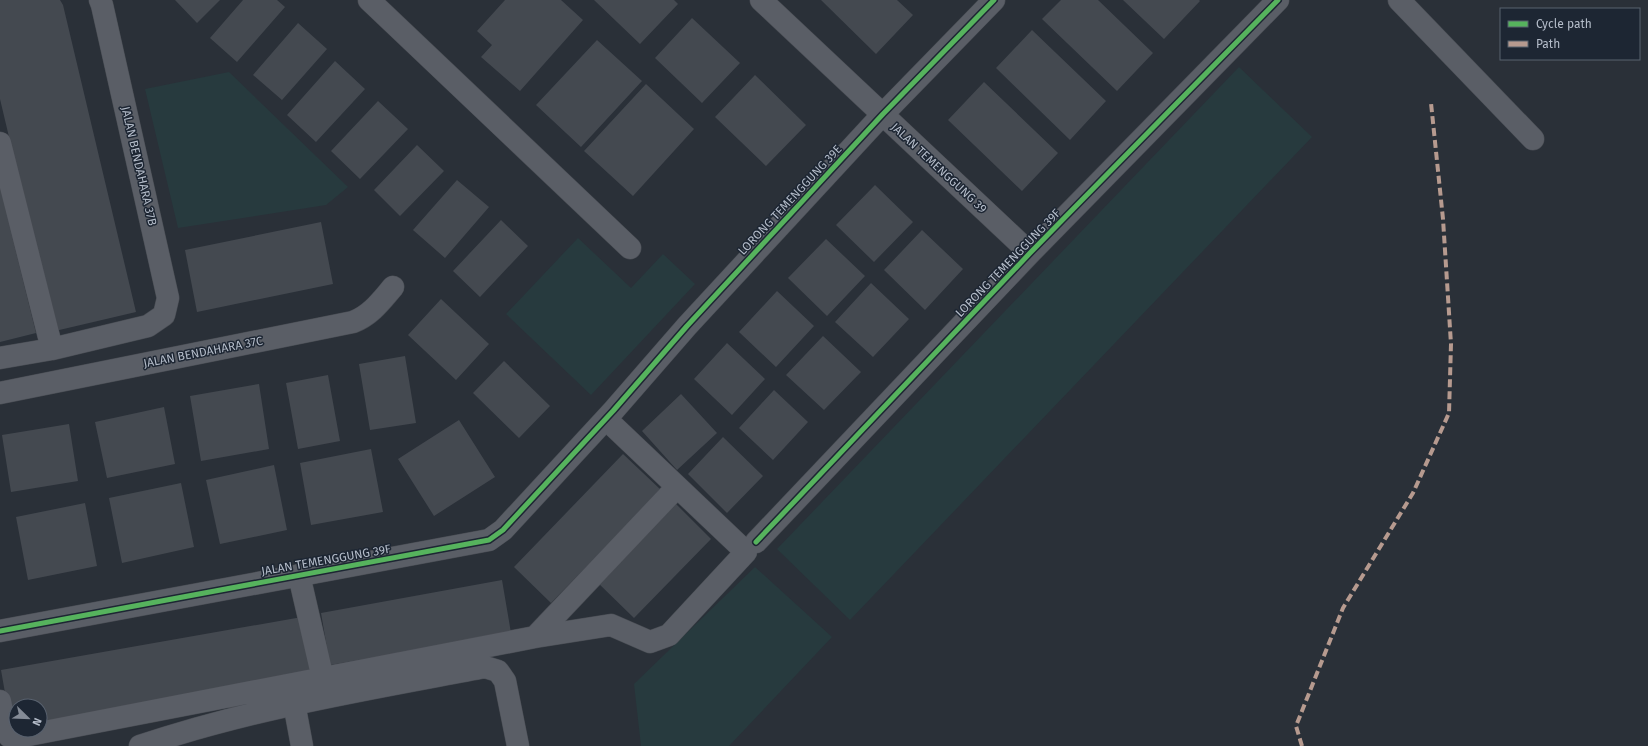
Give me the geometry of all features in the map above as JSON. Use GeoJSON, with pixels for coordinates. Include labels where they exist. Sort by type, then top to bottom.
{"type":"FeatureCollection","features":[{"type":"Feature","properties":{"kind":"street","name":"JALAN BENDAHARA 37B"},"geometry":{"type":"LineString","coordinates":[[52,349],[148,326],[164,315],[168,298],[100,0]]}},
{"type":"Feature","properties":{"kind":"street"},"geometry":{"type":"LineString","coordinates":[[369,0],[630,248]]}},
{"type":"Feature","properties":{"kind":"street","name":"JALAN TEMENGGUNG 39"},"geometry":{"type":"LineString","coordinates":[[761,0],[1030,253]]}},
{"type":"Feature","properties":{"kind":"street","name":"LORONG TEMENGGUNG 39E"},"geometry":{"type":"LineString","coordinates":[[606,419],[687,326],[883,114],[994,0]]}},
{"type":"Feature","properties":{"kind":"street","name":"LORONG TEMENGGUNG 39F"},"geometry":{"type":"LineString","coordinates":[[535,637],[611,625],[650,642],[669,635],[1030,253],[1278,0]]}},
{"type":"Feature","properties":{"kind":"street"},"geometry":{"type":"LineString","coordinates":[[1399,0],[1533,138]]}},
{"type":"Feature","properties":{"kind":"street"},"geometry":{"type":"LineString","coordinates":[[0,143],[52,349],[0,358]]}},
{"type":"Feature","properties":{"kind":"street","name":"JALAN BENDAHARA 37C"},"geometry":{"type":"LineString","coordinates":[[0,393],[353,322],[364,318],[373,311],[393,287]]}},
{"type":"Feature","properties":{"kind":"street"},"geometry":{"type":"LineString","coordinates":[[606,419],[677,487],[751,547]]}},
{"type":"Feature","properties":{"kind":"street","name":"JALAN TEMENGGUNG 39F"},"geometry":{"type":"LineString","coordinates":[[0,632],[489,540],[503,530],[606,419]]}},
{"type":"Feature","properties":{"kind":"street"},"geometry":{"type":"LineString","coordinates":[[0,701],[5,726],[9,736],[18,737],[535,637],[677,487]]}},
{"type":"Feature","properties":{"kind":"street"},"geometry":{"type":"LineString","coordinates":[[299,575],[323,679]]}},
{"type":"Feature","properties":{"kind":"street"},"geometry":{"type":"LineString","coordinates":[[140,746],[193,738],[294,703],[485,667],[498,671],[505,681],[518,746]]}},
{"type":"Feature","properties":{"kind":"street"},"geometry":{"type":"LineString","coordinates":[[294,703],[302,746]]}},
{"type":"Feature","properties":{"kind":"green space"},"geometry":{"type":"Polygon","coordinates":[[[1239,67],[1312,137],[850,620],[777,549],[1239,67]]]}},
{"type":"Feature","properties":{"kind":"green space"},"geometry":{"type":"Polygon","coordinates":[[[229,72],[348,187],[326,205],[178,228],[145,89],[229,72]]]}},
{"type":"Feature","properties":{"kind":"green space"},"geometry":{"type":"Polygon","coordinates":[[[578,238],[631,288],[663,254],[695,284],[591,395],[506,314],[578,238]]]}},
{"type":"Feature","properties":{"kind":"green space"},"geometry":{"type":"Polygon","coordinates":[[[755,567],[832,637],[729,746],[641,746],[634,684],[755,567]]]}},
{"type":"Feature","properties":{"kind":"building"},"geometry":{"type":"Polygon","coordinates":[[[0,0],[60,0],[63,5],[136,312],[55,331],[0,99],[0,0]]]}},
{"type":"Feature","properties":{"kind":"building"},"geometry":{"type":"Polygon","coordinates":[[[175,0],[220,0],[197,23],[175,0]]]}},
{"type":"Feature","properties":{"kind":"building"},"geometry":{"type":"Polygon","coordinates":[[[243,0],[277,0],[285,7],[237,62],[210,38],[243,0]]]}},
{"type":"Feature","properties":{"kind":"building"},"geometry":{"type":"Polygon","coordinates":[[[505,0],[561,0],[583,20],[520,91],[481,57],[492,45],[477,31],[505,0]]]}},
{"type":"Feature","properties":{"kind":"building"},"geometry":{"type":"Polygon","coordinates":[[[594,0],[674,0],[678,4],[640,44],[594,0]]]}},
{"type":"Feature","properties":{"kind":"building"},"geometry":{"type":"Polygon","coordinates":[[[821,0],[897,0],[913,15],[876,54],[821,0]]]}},
{"type":"Feature","properties":{"kind":"building"},"geometry":{"type":"Polygon","coordinates":[[[1061,0],[1098,0],[1153,53],[1117,91],[1042,19],[1061,0]]]}},
{"type":"Feature","properties":{"kind":"building"},"geometry":{"type":"Polygon","coordinates":[[[1123,0],[1199,0],[1200,1],[1164,39],[1123,0]]]}},
{"type":"Feature","properties":{"kind":"building"},"geometry":{"type":"Polygon","coordinates":[[[692,18],[740,63],[702,103],[655,58],[692,18]]]}},
{"type":"Feature","properties":{"kind":"building"},"geometry":{"type":"Polygon","coordinates":[[[298,23],[327,49],[282,100],[253,75],[298,23]]]}},
{"type":"Feature","properties":{"kind":"building"},"geometry":{"type":"Polygon","coordinates":[[[1032,30],[1106,101],[1070,140],[996,68],[1032,30]]]}},
{"type":"Feature","properties":{"kind":"building"},"geometry":{"type":"Polygon","coordinates":[[[597,40],[642,81],[581,147],[536,105],[597,40]]]}},
{"type":"Feature","properties":{"kind":"building"},"geometry":{"type":"Polygon","coordinates":[[[335,61],[365,89],[316,142],[287,115],[335,61]]]}},
{"type":"Feature","properties":{"kind":"building"},"geometry":{"type":"Polygon","coordinates":[[[755,75],[806,125],[766,166],[715,117],[755,75]]]}},
{"type":"Feature","properties":{"kind":"building"},"geometry":{"type":"Polygon","coordinates":[[[984,82],[1058,153],[1022,191],[948,120],[984,82]]]}},
{"type":"Feature","properties":{"kind":"building"},"geometry":{"type":"Polygon","coordinates":[[[646,84],[694,129],[633,196],[584,151],[646,84]]]}},
{"type":"Feature","properties":{"kind":"building"},"geometry":{"type":"Polygon","coordinates":[[[378,101],[408,129],[360,179],[331,151],[378,101]]]}},
{"type":"Feature","properties":{"kind":"building"},"geometry":{"type":"Polygon","coordinates":[[[417,145],[444,171],[400,216],[374,190],[417,145]]]}},
{"type":"Feature","properties":{"kind":"building"},"geometry":{"type":"Polygon","coordinates":[[[457,180],[489,207],[445,258],[413,230],[457,180]]]}},
{"type":"Feature","properties":{"kind":"building"},"geometry":{"type":"Polygon","coordinates":[[[875,185],[913,222],[874,262],[836,225],[875,185]]]}},
{"type":"Feature","properties":{"kind":"building"},"geometry":{"type":"Polygon","coordinates":[[[0,187],[36,333],[0,342],[0,187]]]}},
{"type":"Feature","properties":{"kind":"building"},"geometry":{"type":"Polygon","coordinates":[[[501,220],[528,246],[480,297],[453,271],[501,220]]]}},
{"type":"Feature","properties":{"kind":"building"},"geometry":{"type":"Polygon","coordinates":[[[321,222],[333,284],[197,312],[185,250],[321,222]]]}},
{"type":"Feature","properties":{"kind":"building"},"geometry":{"type":"Polygon","coordinates":[[[922,230],[963,269],[925,310],[884,270],[922,230]]]}},
{"type":"Feature","properties":{"kind":"building"},"geometry":{"type":"Polygon","coordinates":[[[826,239],[865,276],[827,316],[788,278],[826,239]]]}},
{"type":"Feature","properties":{"kind":"building"},"geometry":{"type":"Polygon","coordinates":[[[871,283],[909,319],[873,357],[835,322],[871,283]]]}},
{"type":"Feature","properties":{"kind":"building"},"geometry":{"type":"Polygon","coordinates":[[[777,291],[814,326],[776,367],[739,332],[777,291]]]}},
{"type":"Feature","properties":{"kind":"building"},"geometry":{"type":"Polygon","coordinates":[[[441,299],[489,344],[456,380],[408,335],[441,299]]]}},
{"type":"Feature","properties":{"kind":"building"},"geometry":{"type":"Polygon","coordinates":[[[823,336],[861,372],[824,410],[786,375],[823,336]]]}},
{"type":"Feature","properties":{"kind":"building"},"geometry":{"type":"Polygon","coordinates":[[[727,343],[765,379],[732,415],[694,379],[727,343]]]}},
{"type":"Feature","properties":{"kind":"building"},"geometry":{"type":"Polygon","coordinates":[[[405,356],[416,423],[370,430],[359,364],[405,356]]]}},
{"type":"Feature","properties":{"kind":"building"},"geometry":{"type":"Polygon","coordinates":[[[504,361],[550,406],[519,438],[473,393],[504,361]]]}},
{"type":"Feature","properties":{"kind":"building"},"geometry":{"type":"Polygon","coordinates":[[[328,375],[340,441],[298,449],[286,383],[328,375]]]}},
{"type":"Feature","properties":{"kind":"building"},"geometry":{"type":"Polygon","coordinates":[[[259,384],[269,449],[201,461],[190,396],[259,384]]]}},
{"type":"Feature","properties":{"kind":"building"},"geometry":{"type":"Polygon","coordinates":[[[774,390],[808,422],[773,460],[739,428],[774,390]]]}},
{"type":"Feature","properties":{"kind":"building"},"geometry":{"type":"Polygon","coordinates":[[[681,394],[717,433],[677,470],[642,431],[681,394]]]}},
{"type":"Feature","properties":{"kind":"building"},"geometry":{"type":"Polygon","coordinates":[[[164,407],[175,464],[107,478],[95,422],[164,407]]]}},
{"type":"Feature","properties":{"kind":"building"},"geometry":{"type":"Polygon","coordinates":[[[459,420],[495,477],[434,516],[398,459],[459,420]]]}},
{"type":"Feature","properties":{"kind":"building"},"geometry":{"type":"Polygon","coordinates":[[[69,424],[78,481],[11,492],[2,435],[69,424]]]}},
{"type":"Feature","properties":{"kind":"building"},"geometry":{"type":"Polygon","coordinates":[[[723,437],[763,476],[727,513],[688,474],[723,437]]]}},
{"type":"Feature","properties":{"kind":"building"},"geometry":{"type":"Polygon","coordinates":[[[371,449],[383,512],[311,525],[300,463],[371,449]]]}},
{"type":"Feature","properties":{"kind":"building"},"geometry":{"type":"Polygon","coordinates":[[[623,454],[661,490],[551,603],[514,567],[623,454]]]}},
{"type":"Feature","properties":{"kind":"building"},"geometry":{"type":"Polygon","coordinates":[[[274,465],[287,530],[220,544],[206,480],[274,465]]]}},
{"type":"Feature","properties":{"kind":"building"},"geometry":{"type":"Polygon","coordinates":[[[181,483],[194,547],[122,563],[109,498],[181,483]]]}},
{"type":"Feature","properties":{"kind":"building"},"geometry":{"type":"Polygon","coordinates":[[[674,502],[711,539],[634,618],[596,581],[674,502]]]}},
{"type":"Feature","properties":{"kind":"building"},"geometry":{"type":"Polygon","coordinates":[[[85,503],[97,566],[28,580],[16,517],[85,503]]]}},
{"type":"Feature","properties":{"kind":"building"},"geometry":{"type":"Polygon","coordinates":[[[502,580],[511,633],[330,665],[321,613],[502,580]]]}},
{"type":"Feature","properties":{"kind":"building"},"geometry":{"type":"Polygon","coordinates":[[[302,617],[311,674],[48,721],[48,698],[8,698],[8,710],[1,670],[302,617]]]}},
{"type":"Feature","properties":{"kind":"marked path"},"geometry":{"type":"LineString","coordinates":[[1302,746],[1296,726],[1343,608],[1413,493],[1449,413],[1451,344],[1443,219],[1431,103]]}},
{"type":"Feature","properties":{"kind":"cycle path"},"geometry":{"type":"LineString","coordinates":[[0,631],[489,540],[503,530],[613,411],[687,326],[883,114],[994,0]]}},
{"type":"Feature","properties":{"kind":"cycle path"},"geometry":{"type":"LineString","coordinates":[[756,542],[1030,253],[1278,0]]}}]}
